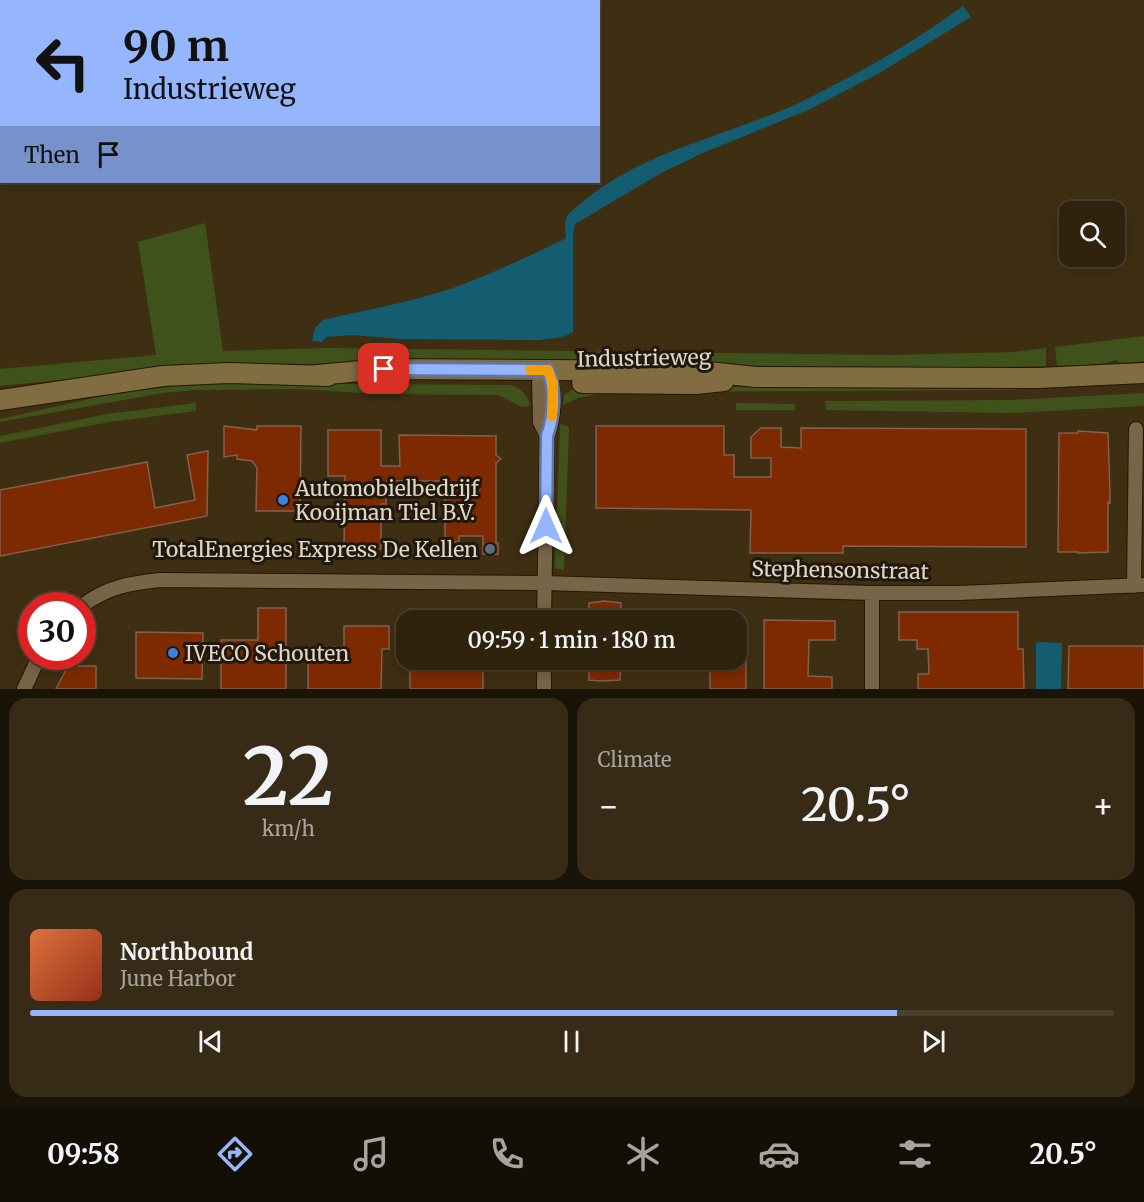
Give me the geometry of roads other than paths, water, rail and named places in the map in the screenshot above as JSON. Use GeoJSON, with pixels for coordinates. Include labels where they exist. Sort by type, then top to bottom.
{"type":"FeatureCollection","features":[{"type":"Feature","properties":{"kind":"main road","name":"Industrieweg"},"geometry":{"type":"LineString","coordinates":[[0,400],[174,376],[228,373],[317,375],[384,369],[546,379],[696,384],[756,377],[1038,378],[1144,373]]}},
{"type":"Feature","properties":{"kind":"main road","name":"Industrieweg"},"geometry":{"type":"LineString","coordinates":[[0,414],[106,386]]}},
{"type":"Feature","properties":{"kind":"street"},"geometry":{"type":"LineString","coordinates":[[544,610],[547,436],[540,422],[546,379]]}},
{"type":"Feature","properties":{"kind":"street","name":"Stephensonstraat"},"geometry":{"type":"LineString","coordinates":[[96,596],[129,583],[160,580],[544,583],[872,593],[959,593],[1139,585],[1136,429]]}},
{"type":"Feature","properties":{"kind":"street"},"geometry":{"type":"LineString","coordinates":[[872,593],[872,689]]}},
{"type":"Feature","properties":{"kind":"street"},"geometry":{"type":"LineString","coordinates":[[24,689],[33,670]]}},
{"type":"Feature","properties":{"kind":"street"},"geometry":{"type":"LineString","coordinates":[[544,670],[544,689]]}},
{"type":"Feature","properties":{"kind":"water"},"geometry":{"type":"Polygon","coordinates":[[[963,6],[971,17],[876,75],[808,110],[705,152],[661,173],[575,224],[573,234],[573,332],[562,337],[539,340],[401,339],[353,335],[326,337],[322,342],[312,341],[315,328],[323,320],[405,302],[453,288],[563,240],[566,238],[565,224],[568,215],[609,182],[663,155],[803,101],[885,57],[925,33],[963,6]]]}},
{"type":"Feature","properties":{"kind":"water"},"geometry":{"type":"Polygon","coordinates":[[[1036,642],[1062,643],[1061,689],[1036,689],[1036,642]]]}},
{"type":"Feature","properties":{"kind":"place","name":"Automobielbedrijf Kooijman Tiel B.V."},"geometry":{"type":"Point","coordinates":[283,500]}},
{"type":"Feature","properties":{"kind":"place","name":"TotalEnergies Express De Kellen"},"geometry":{"type":"Point","coordinates":[490,549]}},
{"type":"Feature","properties":{"kind":"place","name":"IVECO Schouten"},"geometry":{"type":"Point","coordinates":[173,653]}}]}
